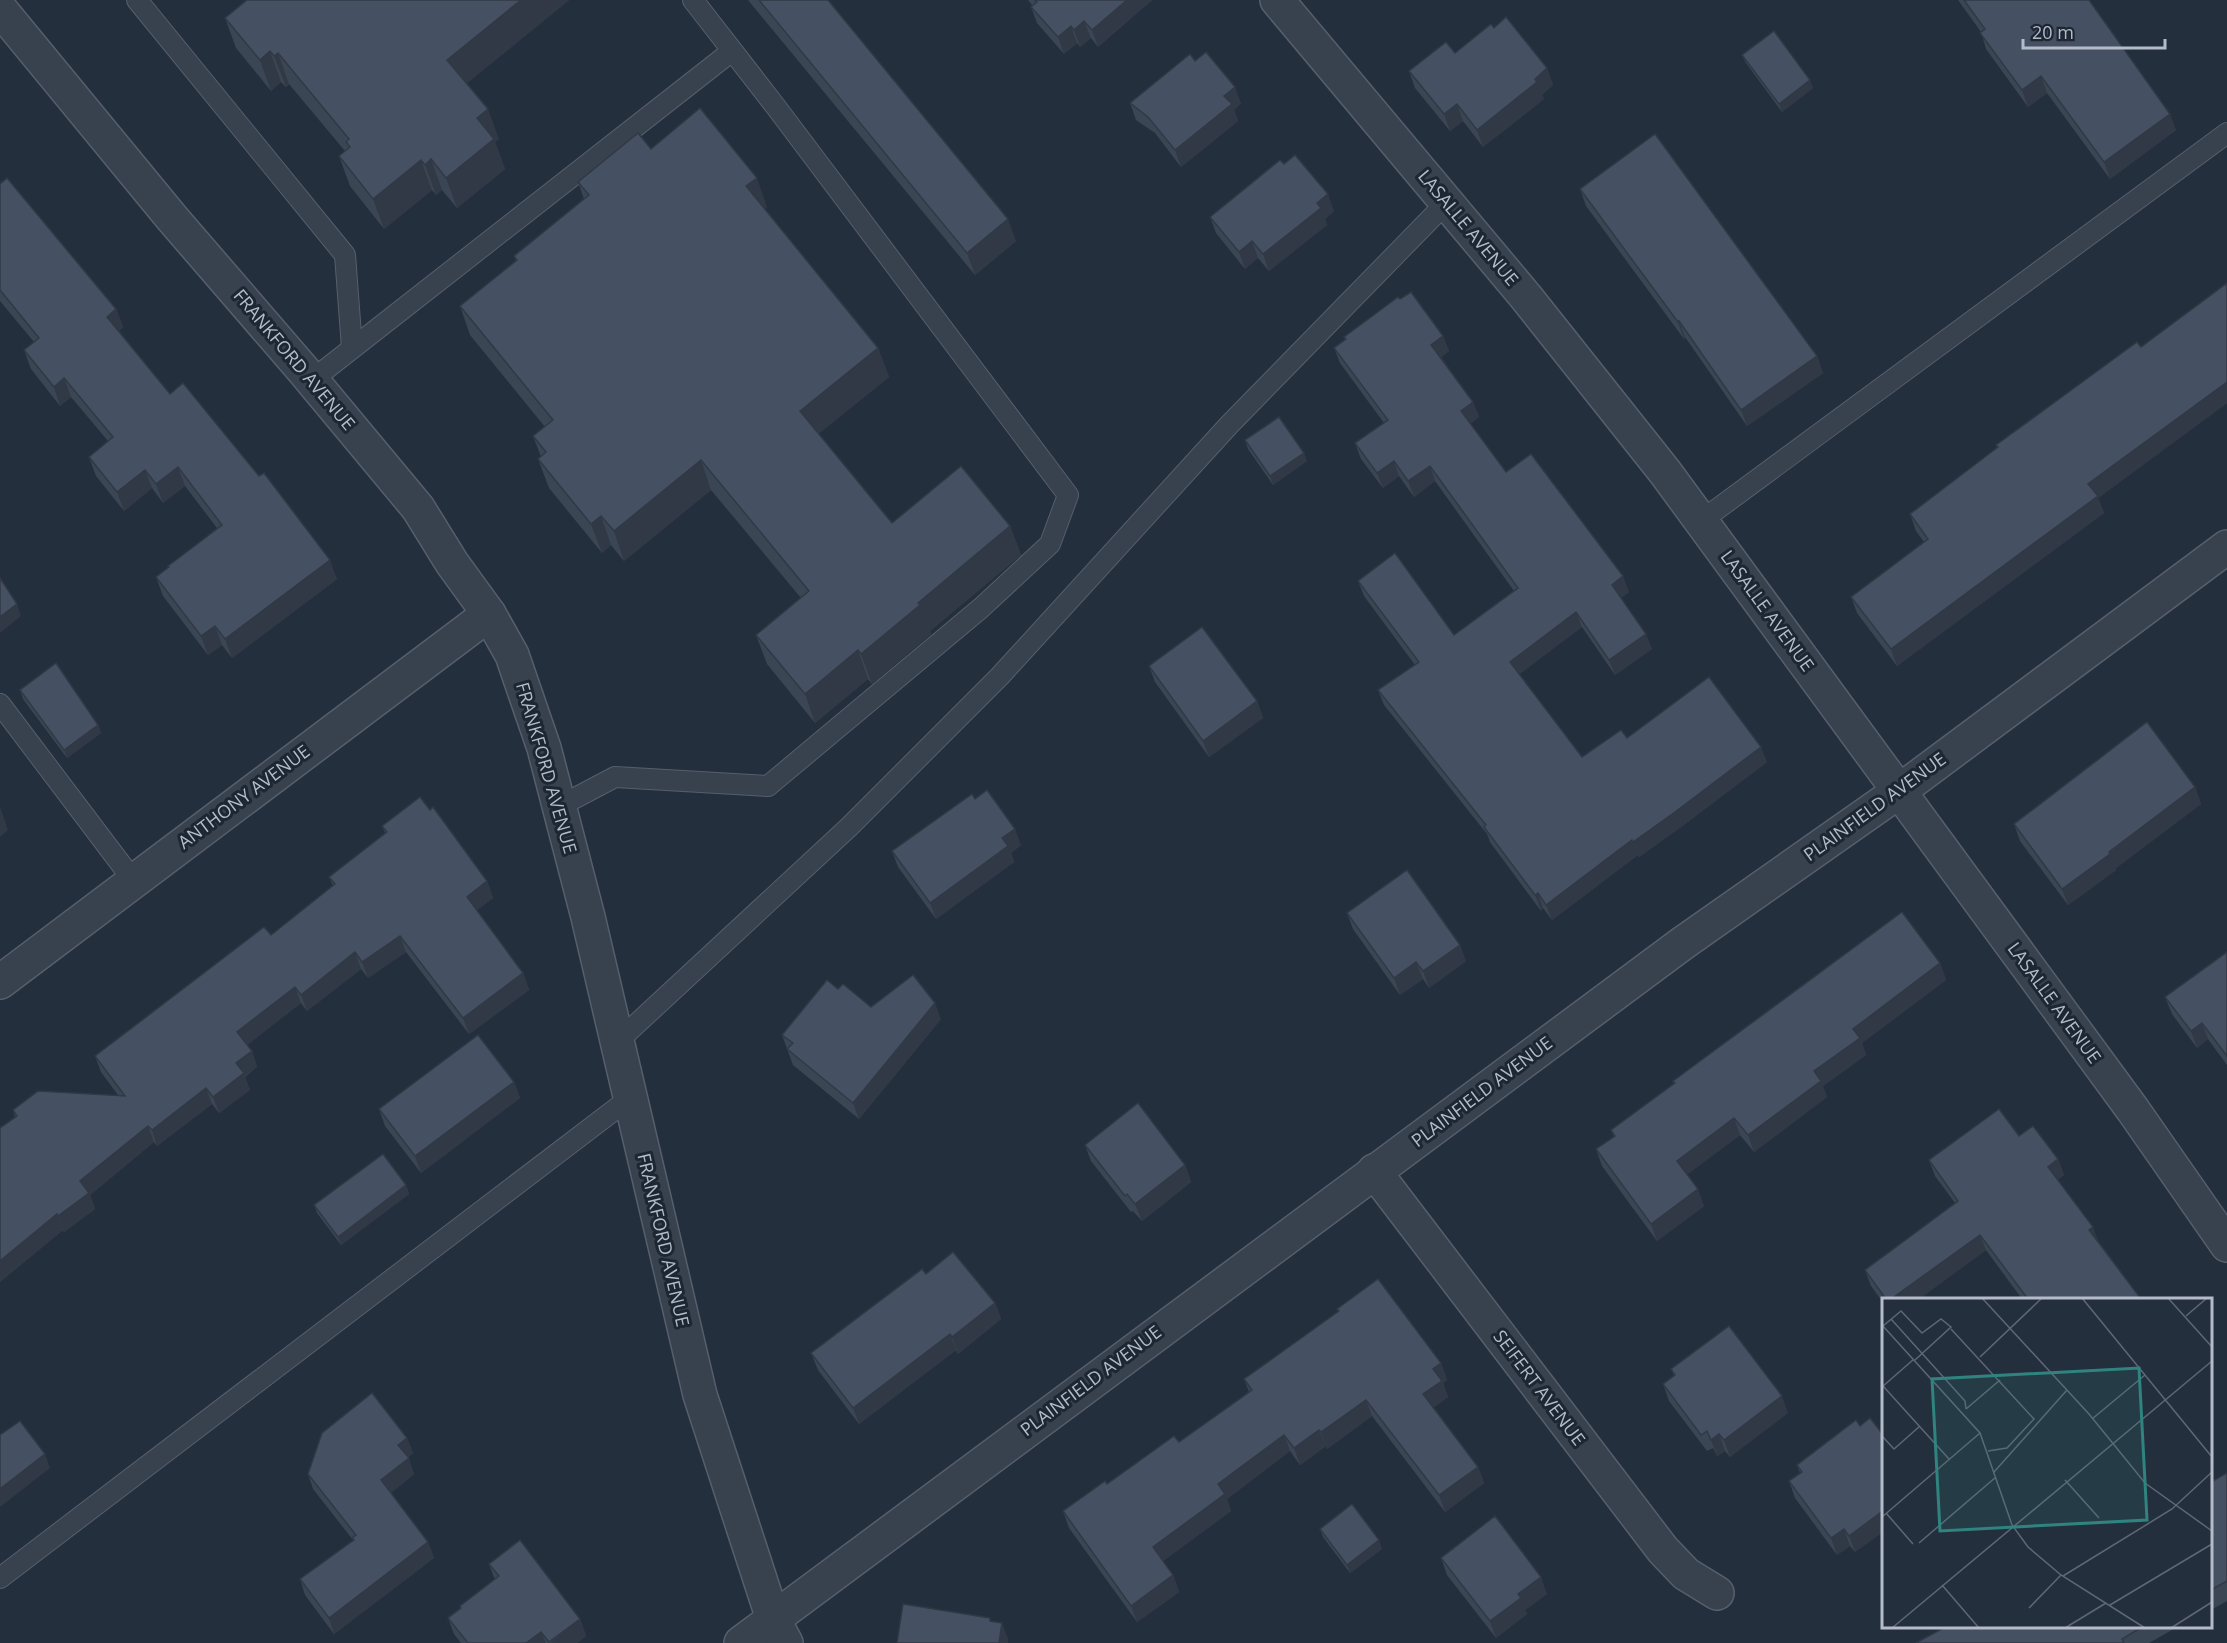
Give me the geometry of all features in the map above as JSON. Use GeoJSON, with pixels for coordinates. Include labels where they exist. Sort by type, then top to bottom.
{"type":"FeatureCollection","features":[{"type":"Feature","properties":{"kind":"street","name":"LASALLE AVENUE"},"geometry":{"type":"LineString","coordinates":[[1277,0],[1534,306],[1658,463],[2133,1110],[2227,1245]]}},
{"type":"Feature","properties":{"kind":"street","name":"FRANKFORD AVENUE"},"geometry":{"type":"LineString","coordinates":[[0,9],[172,218],[312,380],[418,508],[452,562],[489,614],[512,655],[544,748],[560,806],[700,1395],[779,1631]]}},
{"type":"Feature","properties":{"kind":"street","name":"PLAINFIELD AVENUE"},"geometry":{"type":"LineString","coordinates":[[741,1643],[779,1631],[1374,1172],[1683,943],[1898,792],[2227,547]]}},
{"type":"Feature","properties":{"kind":"street","name":"ANTHONY AVENUE"},"geometry":{"type":"LineString","coordinates":[[0,982],[489,614]]}},
{"type":"Feature","properties":{"kind":"street","name":"SEIFERT AVENUE"},"geometry":{"type":"LineString","coordinates":[[1374,1172],[1663,1550],[1686,1574],[1717,1593]]}},
{"type":"Feature","properties":{"kind":"lane"},"geometry":{"type":"LineString","coordinates":[[137,0],[345,255],[352,348]]}},
{"type":"Feature","properties":{"kind":"lane"},"geometry":{"type":"LineString","coordinates":[[560,806],[615,777],[768,786],[981,609],[1050,544],[1068,495],[693,0]]}},
{"type":"Feature","properties":{"kind":"lane"},"geometry":{"type":"LineString","coordinates":[[312,380],[732,51]]}},
{"type":"Feature","properties":{"kind":"lane"},"geometry":{"type":"LineString","coordinates":[[1701,521],[2227,133]]}},
{"type":"Feature","properties":{"kind":"lane"},"geometry":{"type":"LineString","coordinates":[[617,1042],[849,827],[1000,676],[1229,425],[1447,202]]}},
{"type":"Feature","properties":{"kind":"lane"},"geometry":{"type":"LineString","coordinates":[[0,704],[134,880]]}},
{"type":"Feature","properties":{"kind":"lane"},"geometry":{"type":"LineString","coordinates":[[0,1578],[630,1098]]}},
{"type":"Feature","properties":{"kind":"building"},"geometry":{"type":"Polygon","coordinates":[[[247,0],[521,0],[447,60],[488,109],[477,118],[494,139],[446,178],[431,159],[425,165],[421,160],[373,199],[339,156],[350,147],[346,142],[349,139],[278,53],[274,56],[270,51],[260,60],[225,18],[247,0]]]}},
{"type":"Feature","properties":{"kind":"building"},"geometry":{"type":"Polygon","coordinates":[[[759,0],[828,0],[1008,219],[967,253],[759,0]]]}},
{"type":"Feature","properties":{"kind":"building"},"geometry":{"type":"Polygon","coordinates":[[[1035,0],[1127,0],[1092,30],[1084,21],[1074,30],[1071,26],[1058,37],[1031,7],[1037,2],[1035,0]]]}},
{"type":"Feature","properties":{"kind":"building"},"geometry":{"type":"Polygon","coordinates":[[[1964,0],[2089,0],[2170,114],[2104,162],[2041,76],[2022,90],[1980,33],[1985,29],[1964,0]]]}},
{"type":"Feature","properties":{"kind":"building"},"geometry":{"type":"Polygon","coordinates":[[[1506,17],[1547,68],[1535,79],[1537,82],[1477,130],[1457,104],[1444,114],[1409,71],[1446,42],[1455,53],[1491,24],[1494,28],[1506,17]]]}},
{"type":"Feature","properties":{"kind":"building"},"geometry":{"type":"Polygon","coordinates":[[[1774,31],[1810,80],[1779,104],[1742,55],[1774,31]]]}},
{"type":"Feature","properties":{"kind":"building"},"geometry":{"type":"Polygon","coordinates":[[[1206,52],[1235,87],[1224,96],[1232,104],[1175,150],[1148,117],[1130,103],[1190,54],[1195,61],[1206,52]]]}},
{"type":"Feature","properties":{"kind":"building"},"geometry":{"type":"Polygon","coordinates":[[[700,108],[757,178],[746,186],[878,348],[800,411],[892,523],[961,466],[1010,526],[861,654],[858,650],[805,694],[756,635],[809,591],[701,460],[614,531],[601,516],[591,524],[538,459],[546,452],[533,436],[553,420],[460,306],[517,260],[514,256],[589,195],[578,182],[638,133],[651,149],[700,108]]]}},
{"type":"Feature","properties":{"kind":"building"},"geometry":{"type":"Polygon","coordinates":[[[1655,134],[1817,356],[1741,410],[1679,321],[1580,189],[1655,134]]]}},
{"type":"Feature","properties":{"kind":"building"},"geometry":{"type":"Polygon","coordinates":[[[1295,155],[1328,194],[1317,203],[1321,208],[1263,254],[1252,241],[1239,252],[1210,217],[1280,160],[1284,164],[1295,155]]]}},
{"type":"Feature","properties":{"kind":"building"},"geometry":{"type":"Polygon","coordinates":[[[7,178],[116,309],[107,317],[170,394],[183,383],[259,476],[264,473],[330,560],[225,639],[215,626],[201,636],[156,577],[222,525],[178,467],[156,484],[145,470],[117,492],[89,457],[113,437],[64,378],[54,387],[24,350],[39,338],[0,290],[0,184],[7,178]]]}},
{"type":"Feature","properties":{"kind":"building"},"geometry":{"type":"Polygon","coordinates":[[[2227,283],[2227,382],[2088,484],[2098,496],[1891,649],[1851,597],[1928,539],[1910,514],[1998,447],[1996,445],[2137,342],[2141,347],[2227,283]]]}},
{"type":"Feature","properties":{"kind":"building"},"geometry":{"type":"Polygon","coordinates":[[[1411,292],[1443,336],[1431,345],[1473,402],[1461,411],[1506,472],[1531,454],[1623,576],[1612,585],[1646,634],[1609,660],[1576,612],[1510,662],[1582,757],[1621,730],[1627,738],[1709,677],[1761,747],[1546,905],[1538,893],[1535,895],[1484,827],[1486,825],[1378,690],[1419,662],[1358,581],[1395,553],[1454,635],[1518,588],[1430,466],[1408,481],[1394,461],[1377,473],[1355,443],[1388,420],[1334,348],[1346,339],[1344,337],[1398,297],[1400,299],[1411,292]]]}},
{"type":"Feature","properties":{"kind":"building"},"geometry":{"type":"Polygon","coordinates":[[[1279,417],[1304,453],[1270,476],[1245,440],[1279,417]]]}},
{"type":"Feature","properties":{"kind":"building"},"geometry":{"type":"Polygon","coordinates":[[[0,578],[17,604],[0,617],[0,578]]]}},
{"type":"Feature","properties":{"kind":"building"},"geometry":{"type":"Polygon","coordinates":[[[1202,627],[1257,701],[1203,741],[1149,666],[1202,627]]]}},
{"type":"Feature","properties":{"kind":"building"},"geometry":{"type":"Polygon","coordinates":[[[56,663],[98,725],[64,750],[20,690],[56,663]]]}},
{"type":"Feature","properties":{"kind":"building"},"geometry":{"type":"Polygon","coordinates":[[[2147,722],[2195,787],[2062,889],[2014,824],[2147,722]]]}},
{"type":"Feature","properties":{"kind":"building"},"geometry":{"type":"Polygon","coordinates":[[[987,790],[1015,829],[1002,838],[1008,846],[930,903],[892,851],[972,794],[975,799],[987,790]]]}},
{"type":"Feature","properties":{"kind":"building"},"geometry":{"type":"Polygon","coordinates":[[[420,797],[430,810],[433,807],[487,881],[467,897],[523,973],[463,1018],[400,936],[362,962],[355,952],[301,995],[295,987],[237,1032],[252,1051],[236,1063],[244,1073],[213,1097],[206,1088],[152,1130],[148,1126],[80,1181],[89,1193],[58,1216],[57,1214],[0,1261],[0,1128],[17,1116],[13,1110],[38,1091],[125,1096],[95,1056],[264,927],[271,935],[335,884],[329,877],[387,832],[382,826],[420,797]]]}},
{"type":"Feature","properties":{"kind":"building"},"geometry":{"type":"Polygon","coordinates":[[[1407,870],[1460,945],[1423,971],[1416,962],[1394,978],[1347,913],[1407,870]]]}},
{"type":"Feature","properties":{"kind":"building"},"geometry":{"type":"Polygon","coordinates":[[[1902,912],[1940,963],[1853,1029],[1860,1038],[1814,1071],[1821,1081],[1748,1135],[1734,1118],[1677,1161],[1698,1189],[1651,1224],[1596,1149],[1615,1136],[1611,1130],[1675,1083],[1673,1081],[1902,912]]]}},
{"type":"Feature","properties":{"kind":"building"},"geometry":{"type":"Polygon","coordinates":[[[2227,952],[2227,1056],[2202,1023],[2191,1031],[2165,997],[2227,952]]]}},
{"type":"Feature","properties":{"kind":"building"},"geometry":{"type":"Polygon","coordinates":[[[913,975],[935,1003],[853,1103],[787,1049],[793,1043],[782,1035],[827,980],[838,989],[843,984],[871,1007],[913,975]]]}},
{"type":"Feature","properties":{"kind":"building"},"geometry":{"type":"Polygon","coordinates":[[[478,1035],[514,1082],[415,1156],[379,1109],[478,1035]]]}},
{"type":"Feature","properties":{"kind":"building"},"geometry":{"type":"Polygon","coordinates":[[[1138,1103],[1185,1165],[1135,1204],[1127,1194],[1125,1196],[1085,1145],[1138,1103]]]}},
{"type":"Feature","properties":{"kind":"building"},"geometry":{"type":"Polygon","coordinates":[[[1999,1109],[2019,1136],[2033,1126],[2058,1159],[2048,1167],[2093,1227],[2089,1230],[2140,1298],[2027,1298],[1980,1235],[1892,1298],[1885,1298],[1865,1270],[1958,1201],[1929,1160],[1999,1109]]]}},
{"type":"Feature","properties":{"kind":"building"},"geometry":{"type":"Polygon","coordinates":[[[383,1154],[406,1185],[338,1237],[314,1205],[383,1154]]]}},
{"type":"Feature","properties":{"kind":"building"},"geometry":{"type":"Polygon","coordinates":[[[953,1252],[995,1303],[952,1337],[950,1334],[853,1408],[811,1353],[922,1269],[926,1274],[953,1252]]]}},
{"type":"Feature","properties":{"kind":"building"},"geometry":{"type":"Polygon","coordinates":[[[1378,1279],[1441,1363],[1433,1369],[1442,1381],[1423,1394],[1478,1467],[1439,1495],[1366,1400],[1294,1448],[1284,1435],[1218,1484],[1225,1494],[1153,1547],[1173,1575],[1131,1606],[1063,1511],[1105,1481],[1107,1484],[1174,1436],[1179,1442],[1252,1390],[1244,1379],[1339,1311],[1337,1309],[1378,1279]]]}},
{"type":"Feature","properties":{"kind":"building"},"geometry":{"type":"Polygon","coordinates":[[[1729,1326],[1782,1396],[1724,1440],[1719,1434],[1711,1440],[1707,1431],[1701,1435],[1663,1384],[1675,1375],[1671,1369],[1729,1326]]]}},
{"type":"Feature","properties":{"kind":"building"},"geometry":{"type":"Polygon","coordinates":[[[372,1393],[407,1438],[398,1445],[409,1458],[381,1480],[428,1542],[329,1618],[300,1579],[354,1540],[352,1538],[356,1535],[308,1474],[322,1433],[372,1393]]]}},
{"type":"Feature","properties":{"kind":"building"},"geometry":{"type":"Polygon","coordinates":[[[1870,1418],[1882,1433],[1882,1511],[1849,1536],[1844,1529],[1831,1538],[1789,1481],[1802,1472],[1797,1465],[1856,1420],[1860,1426],[1870,1418]]]}},
{"type":"Feature","properties":{"kind":"building"},"geometry":{"type":"Polygon","coordinates":[[[20,1421],[45,1454],[0,1489],[0,1435],[20,1421]]]}},
{"type":"Feature","properties":{"kind":"building"},"geometry":{"type":"Polygon","coordinates":[[[2227,1473],[2227,1581],[2212,1589],[2212,1481],[2227,1473]]]}},
{"type":"Feature","properties":{"kind":"building"},"geometry":{"type":"Polygon","coordinates":[[[1352,1504],[1379,1540],[1347,1565],[1320,1529],[1352,1504]]]}},
{"type":"Feature","properties":{"kind":"building"},"geometry":{"type":"Polygon","coordinates":[[[1495,1516],[1541,1577],[1518,1594],[1521,1598],[1490,1621],[1441,1558],[1495,1516]]]}},
{"type":"Feature","properties":{"kind":"building"},"geometry":{"type":"Polygon","coordinates":[[[520,1540],[580,1619],[549,1642],[541,1632],[526,1643],[468,1643],[448,1618],[499,1576],[489,1564],[520,1540]]]}},
{"type":"Feature","properties":{"kind":"building"},"geometry":{"type":"Polygon","coordinates":[[[903,1604],[990,1618],[990,1621],[1002,1623],[999,1643],[897,1643],[903,1604]]]}},
{"type":"Feature","properties":{"kind":"building"},"geometry":{"type":"Polygon","coordinates":[[[1943,1628],[2141,1628],[2122,1639],[2124,1643],[1916,1643],[1943,1628]]]}}]}
